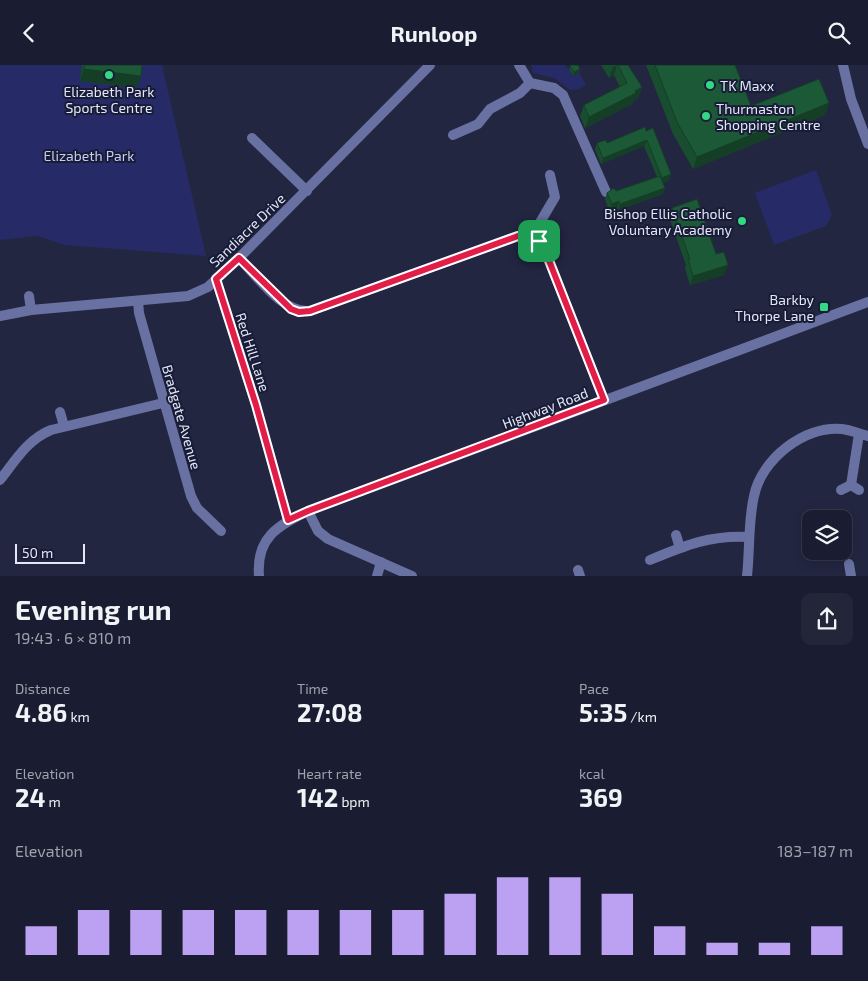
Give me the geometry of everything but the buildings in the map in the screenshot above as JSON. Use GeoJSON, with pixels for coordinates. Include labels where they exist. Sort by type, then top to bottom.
{"type":"FeatureCollection","features":[{"type":"Feature","properties":{"kind":"street","name":"Sandiacre Drive"},"geometry":{"type":"LineString","coordinates":[[0,316],[31,310],[188,296],[208,287],[307,191],[430,65]]}},
{"type":"Feature","properties":{"kind":"street"},"geometry":{"type":"LineString","coordinates":[[519,65],[530,83],[554,87],[563,95],[606,192]]}},
{"type":"Feature","properties":{"kind":"street"},"geometry":{"type":"LineString","coordinates":[[843,65],[851,99],[868,144]]}},
{"type":"Feature","properties":{"kind":"street"},"geometry":{"type":"LineString","coordinates":[[461,136],[478,124],[490,109],[520,93],[530,83]]}},
{"type":"Feature","properties":{"kind":"street"},"geometry":{"type":"LineString","coordinates":[[252,138],[307,191]]}},
{"type":"Feature","properties":{"kind":"street"},"geometry":{"type":"LineString","coordinates":[[532,237],[556,197],[550,175]]}},
{"type":"Feature","properties":{"kind":"street"},"geometry":{"type":"LineString","coordinates":[[601,180],[612,176]]}},
{"type":"Feature","properties":{"kind":"street"},"geometry":{"type":"LineString","coordinates":[[239,258],[281,301],[299,312],[310,311],[518,236],[532,237],[539,241],[546,253],[604,400]]}},
{"type":"Feature","properties":{"kind":"street","name":"Red Hill Lane"},"geometry":{"type":"LineString","coordinates":[[216,279],[256,405],[288,520]]}},
{"type":"Feature","properties":{"kind":"street"},"geometry":{"type":"LineString","coordinates":[[29,296],[31,310]]}},
{"type":"Feature","properties":{"kind":"street","name":"Bradgate Avenue"},"geometry":{"type":"LineString","coordinates":[[138,301],[139,313],[163,403],[191,496],[197,508],[221,531]]}},
{"type":"Feature","properties":{"kind":"street","name":"Highway Road"},"geometry":{"type":"LineString","coordinates":[[259,576],[258,562],[262,546],[272,532],[288,520],[308,511],[868,302]]}},
{"type":"Feature","properties":{"kind":"street"},"geometry":{"type":"LineString","coordinates":[[0,480],[29,443],[39,435],[64,426],[163,403]]}},
{"type":"Feature","properties":{"kind":"street"},"geometry":{"type":"LineString","coordinates":[[60,412],[64,426]]}},
{"type":"Feature","properties":{"kind":"street"},"geometry":{"type":"LineString","coordinates":[[746,576],[754,496],[765,468],[777,455],[795,443],[824,430],[842,429],[863,435],[850,488]]}},
{"type":"Feature","properties":{"kind":"street"},"geometry":{"type":"LineString","coordinates":[[308,511],[318,531],[328,539],[412,576]]}},
{"type":"Feature","properties":{"kind":"street"},"geometry":{"type":"LineString","coordinates":[[676,535],[680,548]]}},
{"type":"Feature","properties":{"kind":"street"},"geometry":{"type":"LineString","coordinates":[[650,560],[713,537],[749,537]]}},
{"type":"Feature","properties":{"kind":"street"},"geometry":{"type":"LineString","coordinates":[[377,576],[381,562]]}},
{"type":"Feature","properties":{"kind":"street"},"geometry":{"type":"LineString","coordinates":[[849,564],[851,576],[858,576]]}},
{"type":"Feature","properties":{"kind":"green space","name":"Elizabeth Park"},"geometry":{"type":"Polygon","coordinates":[[[0,65],[162,65],[206,256],[65,245],[37,236],[0,240],[0,65]]]}},
{"type":"Feature","properties":{"kind":"green space"},"geometry":{"type":"Polygon","coordinates":[[[531,65],[565,65],[573,75],[579,72],[586,85],[570,90],[554,78],[533,73],[531,65]]]}},
{"type":"Feature","properties":{"kind":"green space"},"geometry":{"type":"Polygon","coordinates":[[[816,170],[832,215],[826,226],[774,245],[755,193],[816,170]]]}},
{"type":"Feature","properties":{"kind":"place","name":"Elizabeth Park Sports Centre"},"geometry":{"type":"Point","coordinates":[109,75]}},
{"type":"Feature","properties":{"kind":"place","name":"TK Maxx"},"geometry":{"type":"Point","coordinates":[710,85]}},
{"type":"Feature","properties":{"kind":"place","name":"Thurmaston Shopping Centre"},"geometry":{"type":"Point","coordinates":[706,116]}},
{"type":"Feature","properties":{"kind":"place","name":"Bishop Ellis Catholic Voluntary Academy"},"geometry":{"type":"Point","coordinates":[742,221]}},
{"type":"Feature","properties":{"kind":"place","name":"Barkby Thorpe Lane"},"geometry":{"type":"Point","coordinates":[824,307]}},
{"type":"Feature","properties":{"kind":"route"},"geometry":{"type":"LineString","coordinates":[[526,235],[539,241],[546,253],[604,400],[288,520],[256,405],[216,279],[239,258],[291,309],[299,312],[310,311],[518,236],[526,235]]}}]}
